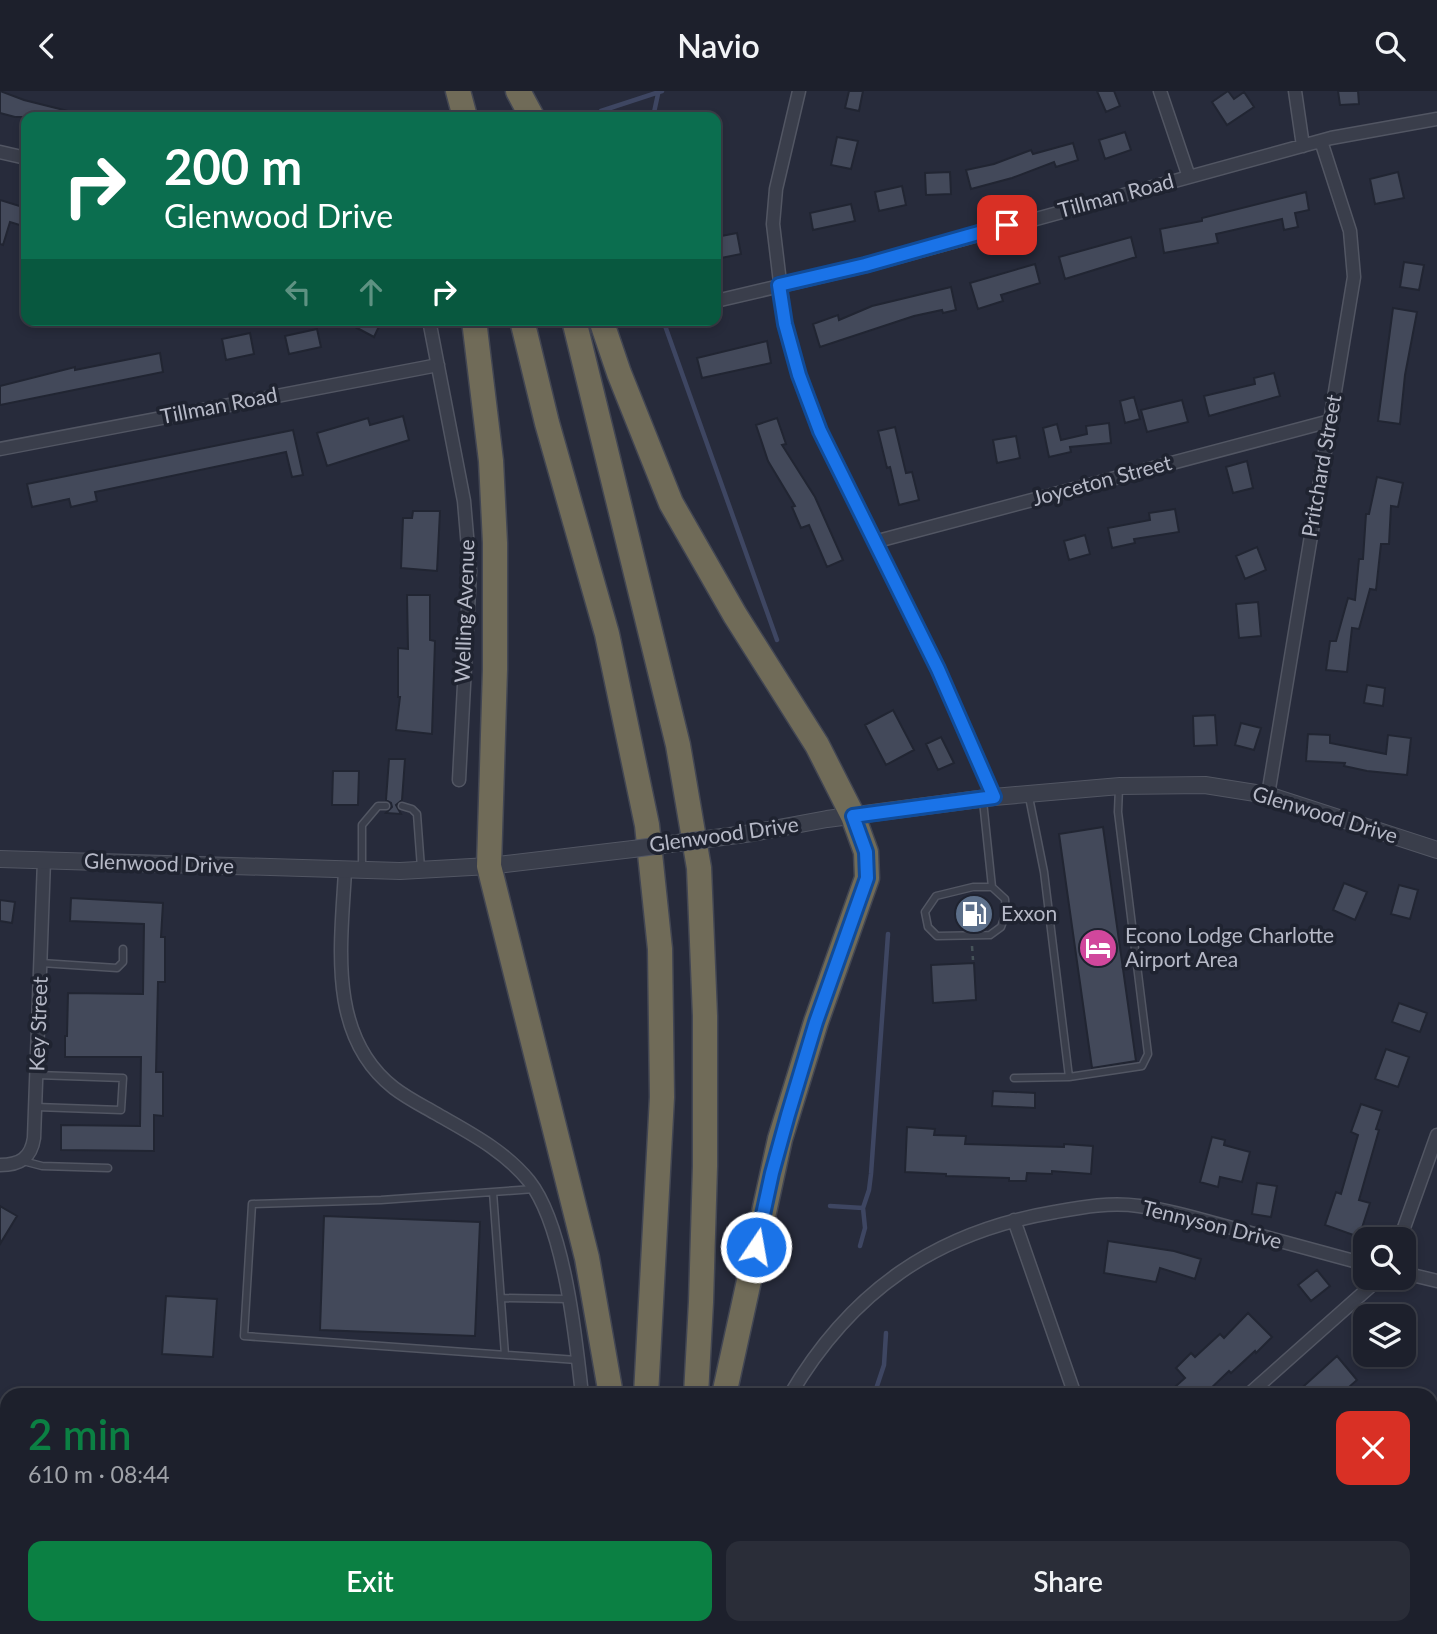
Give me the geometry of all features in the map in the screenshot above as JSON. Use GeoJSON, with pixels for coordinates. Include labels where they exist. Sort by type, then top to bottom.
{"type":"FeatureCollection","features":[{"type":"Feature","properties":{"kind":"highway"},"geometry":{"type":"LineString","coordinates":[[447,91],[449,112]]}},
{"type":"Feature","properties":{"kind":"highway"},"geometry":{"type":"LineString","coordinates":[[458,91],[464,112]]}},
{"type":"Feature","properties":{"kind":"highway"},"geometry":{"type":"LineString","coordinates":[[516,91],[521,112]]}},
{"type":"Feature","properties":{"kind":"highway"},"geometry":{"type":"LineString","coordinates":[[516,91],[528,112]]}},
{"type":"Feature","properties":{"kind":"highway"},"geometry":{"type":"LineString","coordinates":[[475,326],[491,461],[495,543],[495,669],[489,866],[587,1258],[610,1388]]}},
{"type":"Feature","properties":{"kind":"highway"},"geometry":{"type":"LineString","coordinates":[[523,326],[547,423],[607,634],[647,825],[660,961],[662,1097],[646,1388]]}},
{"type":"Feature","properties":{"kind":"highway"},"geometry":{"type":"LineString","coordinates":[[575,326],[678,745],[699,867],[705,1016],[705,1165],[696,1388]]}},
{"type":"Feature","properties":{"kind":"highway"},"geometry":{"type":"LineString","coordinates":[[603,326],[671,503],[735,615],[806,726],[853,816],[866,852],[867,878],[816,1022],[780,1139],[726,1388]]}},
{"type":"Feature","properties":{"kind":"street"},"geometry":{"type":"LineString","coordinates":[[799,91],[776,189],[773,223],[785,324],[804,394],[874,543],[938,669],[988,798]]}},
{"type":"Feature","properties":{"kind":"street"},"geometry":{"type":"LineString","coordinates":[[1160,91],[1189,177]]}},
{"type":"Feature","properties":{"kind":"street"},"geometry":{"type":"LineString","coordinates":[[1295,91],[1303,146]]}},
{"type":"Feature","properties":{"kind":"street","name":"Tillman Road"},"geometry":{"type":"LineString","coordinates":[[721,300],[865,265],[1321,141],[1437,119]]}},
{"type":"Feature","properties":{"kind":"street","name":"Pritchard Street"},"geometry":{"type":"LineString","coordinates":[[1268,795],[1354,277],[1350,231],[1321,141]]}},
{"type":"Feature","properties":{"kind":"street"},"geometry":{"type":"LineString","coordinates":[[0,152],[21,157]]}},
{"type":"Feature","properties":{"kind":"street","name":"Welling Avenue"},"geometry":{"type":"LineString","coordinates":[[430,326],[464,501],[469,542],[470,571],[458,779]]}},
{"type":"Feature","properties":{"kind":"street","name":"Tillman Road"},"geometry":{"type":"LineString","coordinates":[[0,449],[438,365]]}},
{"type":"Feature","properties":{"kind":"street","name":"Joyceton Street"},"geometry":{"type":"LineString","coordinates":[[874,543],[1330,421]]}},
{"type":"Feature","properties":{"kind":"street","name":"Glenwood Drive"},"geometry":{"type":"LineString","coordinates":[[0,859],[345,871],[489,866],[752,833],[988,798],[1120,786],[1205,785],[1268,795],[1437,850]]}},
{"type":"Feature","properties":{"kind":"street","name":"Key Street"},"geometry":{"type":"LineString","coordinates":[[23,1161],[33,1148],[36,1107],[44,860]]}},
{"type":"Feature","properties":{"kind":"street"},"geometry":{"type":"LineString","coordinates":[[345,871],[342,989],[346,1013],[361,1050],[394,1088],[496,1149],[529,1180],[546,1209],[557,1244],[581,1388]]}},
{"type":"Feature","properties":{"kind":"street"},"geometry":{"type":"LineString","coordinates":[[1404,1227],[1437,1135]]}},
{"type":"Feature","properties":{"kind":"street"},"geometry":{"type":"LineString","coordinates":[[0,1165],[13,1165],[23,1161]]}},
{"type":"Feature","properties":{"kind":"street","name":"Tennyson Drive"},"geometry":{"type":"LineString","coordinates":[[794,1388],[817,1352],[842,1322],[883,1283],[944,1245],[1014,1220],[1088,1206],[1139,1206],[1178,1213],[1353,1261]]}},
{"type":"Feature","properties":{"kind":"street"},"geometry":{"type":"LineString","coordinates":[[1014,1220],[1073,1388]]}},
{"type":"Feature","properties":{"kind":"street"},"geometry":{"type":"LineString","coordinates":[[1416,1276],[1437,1281]]}},
{"type":"Feature","properties":{"kind":"street"},"geometry":{"type":"LineString","coordinates":[[1256,1388],[1366,1290]]}},
{"type":"Feature","properties":{"kind":"lane"},"geometry":{"type":"LineString","coordinates":[[1014,1078],[1069,1077],[1142,1066],[1148,1054],[1119,821],[1120,786]]}},
{"type":"Feature","properties":{"kind":"lane"},"geometry":{"type":"LineString","coordinates":[[1029,795],[1044,872],[1069,1077]]}},
{"type":"Feature","properties":{"kind":"lane"},"geometry":{"type":"LineString","coordinates":[[988,798],[992,887]]}},
{"type":"Feature","properties":{"kind":"lane"},"geometry":{"type":"LineString","coordinates":[[362,871],[362,825],[378,806],[386,806]]}},
{"type":"Feature","properties":{"kind":"lane"},"geometry":{"type":"LineString","coordinates":[[402,806],[417,814],[421,870]]}},
{"type":"Feature","properties":{"kind":"lane"},"geometry":{"type":"LineString","coordinates":[[973,887],[992,887],[1005,899],[1006,913],[1001,927],[990,935],[937,936],[928,927],[925,912],[936,897],[973,887]]}},
{"type":"Feature","properties":{"kind":"lane"},"geometry":{"type":"LineString","coordinates":[[41,963],[117,968],[123,962],[123,949]]}},
{"type":"Feature","properties":{"kind":"lane"},"geometry":{"type":"LineString","coordinates":[[36,1107],[121,1110],[123,1078],[37,1075]]}},
{"type":"Feature","properties":{"kind":"lane"},"geometry":{"type":"LineString","coordinates":[[23,1161],[42,1166],[108,1168]]}},
{"type":"Feature","properties":{"kind":"lane"},"geometry":{"type":"LineString","coordinates":[[534,1189],[381,1200],[252,1204],[244,1336],[578,1360]]}},
{"type":"Feature","properties":{"kind":"lane"},"geometry":{"type":"LineString","coordinates":[[493,1192],[505,1355]]}},
{"type":"Feature","properties":{"kind":"lane"},"geometry":{"type":"LineString","coordinates":[[501,1298],[568,1299]]}},
{"type":"Feature","properties":{"kind":"path"},"geometry":{"type":"LineString","coordinates":[[972,935],[973,960]]}},
{"type":"Feature","properties":{"kind":"building"},"geometry":{"type":"Polygon","coordinates":[[[0,91],[72,112],[21,112],[21,117],[0,113],[0,91]]]}},
{"type":"Feature","properties":{"kind":"building"},"geometry":{"type":"Polygon","coordinates":[[[849,91],[863,91],[859,111],[845,108],[849,91]]]}},
{"type":"Feature","properties":{"kind":"building"},"geometry":{"type":"Polygon","coordinates":[[[1097,91],[1114,91],[1120,106],[1106,112],[1097,91]]]}},
{"type":"Feature","properties":{"kind":"building"},"geometry":{"type":"Polygon","coordinates":[[[1228,91],[1234,99],[1244,92],[1254,107],[1227,125],[1212,102],[1228,91]]]}},
{"type":"Feature","properties":{"kind":"building"},"geometry":{"type":"Polygon","coordinates":[[[1338,91],[1358,91],[1359,104],[1340,105],[1338,91]]]}},
{"type":"Feature","properties":{"kind":"building"},"geometry":{"type":"Polygon","coordinates":[[[1125,132],[1131,150],[1105,159],[1099,140],[1125,132]]]}},
{"type":"Feature","properties":{"kind":"building"},"geometry":{"type":"Polygon","coordinates":[[[837,137],[858,141],[851,169],[831,165],[837,137]]]}},
{"type":"Feature","properties":{"kind":"building"},"geometry":{"type":"Polygon","coordinates":[[[1073,143],[1078,160],[1056,167],[1054,162],[1012,178],[971,189],[966,170],[994,164],[1031,150],[1033,154],[1073,143]]]}},
{"type":"Feature","properties":{"kind":"building"},"geometry":{"type":"Polygon","coordinates":[[[950,172],[951,194],[926,195],[925,173],[950,172]]]}},
{"type":"Feature","properties":{"kind":"building"},"geometry":{"type":"Polygon","coordinates":[[[1398,172],[1404,198],[1375,204],[1370,179],[1398,172]]]}},
{"type":"Feature","properties":{"kind":"building"},"geometry":{"type":"Polygon","coordinates":[[[902,186],[906,205],[879,211],[875,192],[902,186]]]}},
{"type":"Feature","properties":{"kind":"building"},"geometry":{"type":"Polygon","coordinates":[[[1306,192],[1309,210],[1295,213],[1298,227],[1284,230],[1282,219],[1216,234],[1218,243],[1164,253],[1160,229],[1202,221],[1202,218],[1306,192]]]}},
{"type":"Feature","properties":{"kind":"building"},"geometry":{"type":"Polygon","coordinates":[[[0,200],[21,206],[21,225],[10,222],[3,245],[0,244],[0,200]]]}},
{"type":"Feature","properties":{"kind":"building"},"geometry":{"type":"Polygon","coordinates":[[[851,204],[855,221],[813,230],[810,213],[851,204]]]}},
{"type":"Feature","properties":{"kind":"building"},"geometry":{"type":"Polygon","coordinates":[[[737,233],[741,254],[721,258],[721,236],[737,233]]]}},
{"type":"Feature","properties":{"kind":"building"},"geometry":{"type":"Polygon","coordinates":[[[1131,237],[1136,257],[1065,279],[1059,257],[1131,237]]]}},
{"type":"Feature","properties":{"kind":"building"},"geometry":{"type":"Polygon","coordinates":[[[1404,262],[1424,265],[1419,290],[1400,287],[1404,262]]]}},
{"type":"Feature","properties":{"kind":"building"},"geometry":{"type":"Polygon","coordinates":[[[1035,264],[1040,283],[1001,295],[1003,301],[978,309],[970,283],[1035,264]]]}},
{"type":"Feature","properties":{"kind":"building"},"geometry":{"type":"Polygon","coordinates":[[[951,287],[956,310],[914,316],[820,347],[813,324],[838,315],[839,320],[872,306],[951,287]]]}},
{"type":"Feature","properties":{"kind":"building"},"geometry":{"type":"Polygon","coordinates":[[[1393,308],[1417,312],[1405,375],[1400,424],[1378,421],[1393,308]]]}},
{"type":"Feature","properties":{"kind":"building"},"geometry":{"type":"Polygon","coordinates":[[[353,326],[379,326],[374,337],[353,326]]]}},
{"type":"Feature","properties":{"kind":"building"},"geometry":{"type":"Polygon","coordinates":[[[317,329],[321,347],[289,354],[285,336],[317,329]]]}},
{"type":"Feature","properties":{"kind":"building"},"geometry":{"type":"Polygon","coordinates":[[[250,333],[254,354],[226,360],[222,339],[250,333]]]}},
{"type":"Feature","properties":{"kind":"building"},"geometry":{"type":"Polygon","coordinates":[[[767,341],[771,363],[702,378],[697,358],[767,341]]]}},
{"type":"Feature","properties":{"kind":"building"},"geometry":{"type":"Polygon","coordinates":[[[160,353],[163,372],[0,405],[0,386],[75,367],[75,370],[160,353]]]}},
{"type":"Feature","properties":{"kind":"building"},"geometry":{"type":"Polygon","coordinates":[[[1274,373],[1280,396],[1209,416],[1204,396],[1255,384],[1254,378],[1274,373]]]}},
{"type":"Feature","properties":{"kind":"building"},"geometry":{"type":"Polygon","coordinates":[[[1134,397],[1140,419],[1125,423],[1120,401],[1134,397]]]}},
{"type":"Feature","properties":{"kind":"building"},"geometry":{"type":"Polygon","coordinates":[[[1182,400],[1188,422],[1147,432],[1141,410],[1182,400]]]}},
{"type":"Feature","properties":{"kind":"building"},"geometry":{"type":"Polygon","coordinates":[[[403,416],[409,440],[327,466],[317,433],[368,418],[370,425],[403,416]]]}},
{"type":"Feature","properties":{"kind":"building"},"geometry":{"type":"Polygon","coordinates":[[[777,418],[786,444],[782,445],[815,497],[843,560],[827,567],[809,525],[801,528],[792,507],[795,506],[768,461],[756,425],[777,418]]]}},
{"type":"Feature","properties":{"kind":"building"},"geometry":{"type":"Polygon","coordinates":[[[1109,423],[1111,443],[1070,447],[1071,452],[1049,457],[1043,428],[1057,424],[1061,440],[1087,434],[1086,426],[1109,423]]]}},
{"type":"Feature","properties":{"kind":"building"},"geometry":{"type":"Polygon","coordinates":[[[895,427],[906,473],[912,472],[919,500],[899,505],[878,431],[895,427]]]}},
{"type":"Feature","properties":{"kind":"building"},"geometry":{"type":"Polygon","coordinates":[[[293,430],[303,475],[292,477],[286,452],[95,492],[97,501],[71,507],[69,499],[32,507],[27,484],[293,430]]]}},
{"type":"Feature","properties":{"kind":"building"},"geometry":{"type":"Polygon","coordinates":[[[1016,436],[1020,458],[997,463],[993,440],[1016,436]]]}},
{"type":"Feature","properties":{"kind":"building"},"geometry":{"type":"Polygon","coordinates":[[[1247,461],[1253,488],[1233,493],[1226,467],[1247,461]]]}},
{"type":"Feature","properties":{"kind":"building"},"geometry":{"type":"Polygon","coordinates":[[[1377,477],[1403,483],[1398,507],[1391,506],[1389,544],[1381,544],[1376,590],[1370,589],[1359,629],[1352,628],[1347,672],[1326,670],[1330,641],[1336,641],[1348,598],[1355,600],[1359,559],[1363,559],[1366,514],[1369,514],[1377,477]]]}},
{"type":"Feature","properties":{"kind":"building"},"geometry":{"type":"Polygon","coordinates":[[[1175,509],[1179,532],[1134,539],[1135,543],[1112,548],[1108,528],[1150,520],[1149,513],[1175,509]]]}},
{"type":"Feature","properties":{"kind":"building"},"geometry":{"type":"Polygon","coordinates":[[[413,511],[440,511],[437,571],[401,568],[403,518],[412,518],[413,511]]]}},
{"type":"Feature","properties":{"kind":"building"},"geometry":{"type":"Polygon","coordinates":[[[1085,535],[1090,554],[1069,560],[1064,541],[1085,535]]]}},
{"type":"Feature","properties":{"kind":"building"},"geometry":{"type":"Polygon","coordinates":[[[1257,547],[1266,570],[1245,579],[1236,556],[1257,547]]]}},
{"type":"Feature","properties":{"kind":"building"},"geometry":{"type":"Polygon","coordinates":[[[407,595],[430,595],[430,640],[435,641],[432,734],[396,730],[400,697],[398,648],[408,649],[407,595]]]}},
{"type":"Feature","properties":{"kind":"building"},"geometry":{"type":"Polygon","coordinates":[[[1258,602],[1261,636],[1239,638],[1236,604],[1258,602]]]}},
{"type":"Feature","properties":{"kind":"building"},"geometry":{"type":"Polygon","coordinates":[[[1367,685],[1385,688],[1383,706],[1364,703],[1367,685]]]}},
{"type":"Feature","properties":{"kind":"building"},"geometry":{"type":"Polygon","coordinates":[[[893,710],[914,750],[886,765],[865,725],[893,710]]]}},
{"type":"Feature","properties":{"kind":"building"},"geometry":{"type":"Polygon","coordinates":[[[1215,715],[1217,745],[1194,746],[1193,716],[1215,715]]]}},
{"type":"Feature","properties":{"kind":"building"},"geometry":{"type":"Polygon","coordinates":[[[1241,723],[1261,728],[1254,750],[1235,745],[1241,723]]]}},
{"type":"Feature","properties":{"kind":"building"},"geometry":{"type":"Polygon","coordinates":[[[1308,734],[1330,735],[1330,743],[1386,754],[1388,735],[1411,738],[1407,775],[1367,771],[1344,766],[1345,763],[1306,761],[1308,734]]]}},
{"type":"Feature","properties":{"kind":"building"},"geometry":{"type":"Polygon","coordinates":[[[941,737],[954,763],[938,770],[926,744],[941,737]]]}},
{"type":"Feature","properties":{"kind":"building"},"geometry":{"type":"Polygon","coordinates":[[[389,759],[405,759],[402,800],[396,805],[401,814],[386,813],[392,807],[386,800],[389,759]]]}},
{"type":"Feature","properties":{"kind":"building"},"geometry":{"type":"Polygon","coordinates":[[[333,771],[359,771],[358,805],[332,805],[333,771]]]}},
{"type":"Feature","properties":{"kind":"building","name":"Econo Lodge Charlotte Airport Area"},"geometry":{"type":"Polygon","coordinates":[[[1103,827],[1136,1061],[1092,1068],[1059,834],[1103,827]]]}},
{"type":"Feature","properties":{"kind":"building"},"geometry":{"type":"Polygon","coordinates":[[[1344,883],[1367,892],[1355,920],[1333,910],[1344,883]]]}},
{"type":"Feature","properties":{"kind":"building"},"geometry":{"type":"Polygon","coordinates":[[[1399,885],[1418,890],[1410,919],[1391,914],[1399,885]]]}},
{"type":"Feature","properties":{"kind":"building"},"geometry":{"type":"Polygon","coordinates":[[[71,898],[163,903],[161,937],[165,937],[165,982],[158,982],[156,1072],[163,1072],[163,1116],[154,1115],[154,1151],[61,1150],[61,1125],[140,1126],[141,1057],[65,1057],[65,1036],[68,993],[143,994],[144,924],[70,921],[71,898]]]}},
{"type":"Feature","properties":{"kind":"building"},"geometry":{"type":"Polygon","coordinates":[[[0,900],[15,902],[12,923],[0,921],[0,900]]]}},
{"type":"Feature","properties":{"kind":"building"},"geometry":{"type":"Polygon","coordinates":[[[974,963],[976,1000],[933,1003],[931,965],[974,963]]]}},
{"type":"Feature","properties":{"kind":"building"},"geometry":{"type":"Polygon","coordinates":[[[1399,1003],[1427,1013],[1420,1032],[1392,1022],[1399,1003]]]}},
{"type":"Feature","properties":{"kind":"building"},"geometry":{"type":"Polygon","coordinates":[[[1386,1049],[1409,1057],[1398,1087],[1375,1079],[1386,1049]]]}},
{"type":"Feature","properties":{"kind":"building"},"geometry":{"type":"Polygon","coordinates":[[[993,1091],[1035,1093],[1035,1108],[992,1106],[993,1091]]]}},
{"type":"Feature","properties":{"kind":"building"},"geometry":{"type":"Polygon","coordinates":[[[1361,1104],[1382,1111],[1359,1200],[1370,1203],[1362,1227],[1353,1227],[1353,1235],[1325,1225],[1336,1192],[1341,1194],[1358,1135],[1351,1132],[1361,1104]]]}},
{"type":"Feature","properties":{"kind":"building"},"geometry":{"type":"Polygon","coordinates":[[[907,1127],[935,1129],[934,1135],[966,1136],[965,1144],[1093,1146],[1091,1174],[1052,1171],[1052,1174],[1027,1173],[1026,1181],[1009,1181],[1009,1178],[905,1172],[907,1127]]]}},
{"type":"Feature","properties":{"kind":"building"},"geometry":{"type":"Polygon","coordinates":[[[1212,1137],[1225,1140],[1224,1145],[1250,1152],[1242,1182],[1220,1177],[1218,1187],[1200,1182],[1212,1137]]]}},
{"type":"Feature","properties":{"kind":"building"},"geometry":{"type":"Polygon","coordinates":[[[1257,1183],[1277,1186],[1271,1217],[1252,1214],[1257,1183]]]}},
{"type":"Feature","properties":{"kind":"building"},"geometry":{"type":"Polygon","coordinates":[[[0,1206],[17,1216],[0,1244],[0,1206]]]}},
{"type":"Feature","properties":{"kind":"building"},"geometry":{"type":"Polygon","coordinates":[[[324,1216],[480,1222],[475,1336],[320,1330],[324,1216]]]}},
{"type":"Feature","properties":{"kind":"building"},"geometry":{"type":"Polygon","coordinates":[[[1108,1241],[1174,1251],[1201,1259],[1195,1279],[1160,1268],[1156,1282],[1104,1273],[1108,1241]]]}},
{"type":"Feature","properties":{"kind":"building"},"geometry":{"type":"Polygon","coordinates":[[[1317,1270],[1330,1286],[1311,1301],[1298,1285],[1317,1270]]]}},
{"type":"Feature","properties":{"kind":"building"},"geometry":{"type":"Polygon","coordinates":[[[166,1296],[217,1299],[213,1357],[162,1354],[166,1296]]]}},
{"type":"Feature","properties":{"kind":"building"},"geometry":{"type":"Polygon","coordinates":[[[1248,1313],[1272,1337],[1211,1388],[1174,1388],[1185,1378],[1176,1368],[1191,1353],[1195,1357],[1220,1334],[1224,1338],[1248,1313]]]}},
{"type":"Feature","properties":{"kind":"building"},"geometry":{"type":"Polygon","coordinates":[[[1337,1356],[1357,1380],[1348,1388],[1302,1388],[1337,1356]]]}},
{"type":"Feature","properties":{"kind":"waterway"},"geometry":{"type":"LineString","coordinates":[[601,111],[662,91]]}},
{"type":"Feature","properties":{"kind":"waterway"},"geometry":{"type":"LineString","coordinates":[[654,112],[658,94]]}},
{"type":"Feature","properties":{"kind":"waterway"},"geometry":{"type":"LineString","coordinates":[[665,326],[777,640]]}},
{"type":"Feature","properties":{"kind":"waterway"},"geometry":{"type":"LineString","coordinates":[[860,1246],[865,1228],[863,1208],[871,1174],[888,934]]}},
{"type":"Feature","properties":{"kind":"waterway"},"geometry":{"type":"LineString","coordinates":[[830,1206],[863,1208]]}},
{"type":"Feature","properties":{"kind":"waterway"},"geometry":{"type":"LineString","coordinates":[[876,1388],[884,1365],[886,1333]]}},
{"type":"Feature","properties":{"kind":"place","name":"Exxon"},"geometry":{"type":"Point","coordinates":[974,914]}},
{"type":"Feature","properties":{"kind":"place","name":"Econo Lodge Charlotte Airport Area"},"geometry":{"type":"Point","coordinates":[1098,948]}},
{"type":"Feature","properties":{"kind":"route"},"geometry":{"type":"LineString","coordinates":[[756,1247],[780,1139],[816,1022],[867,878],[866,852],[853,816],[994,797],[938,669],[848,491],[804,394],[785,324],[779,285],[865,265],[1007,225]]}}]}
